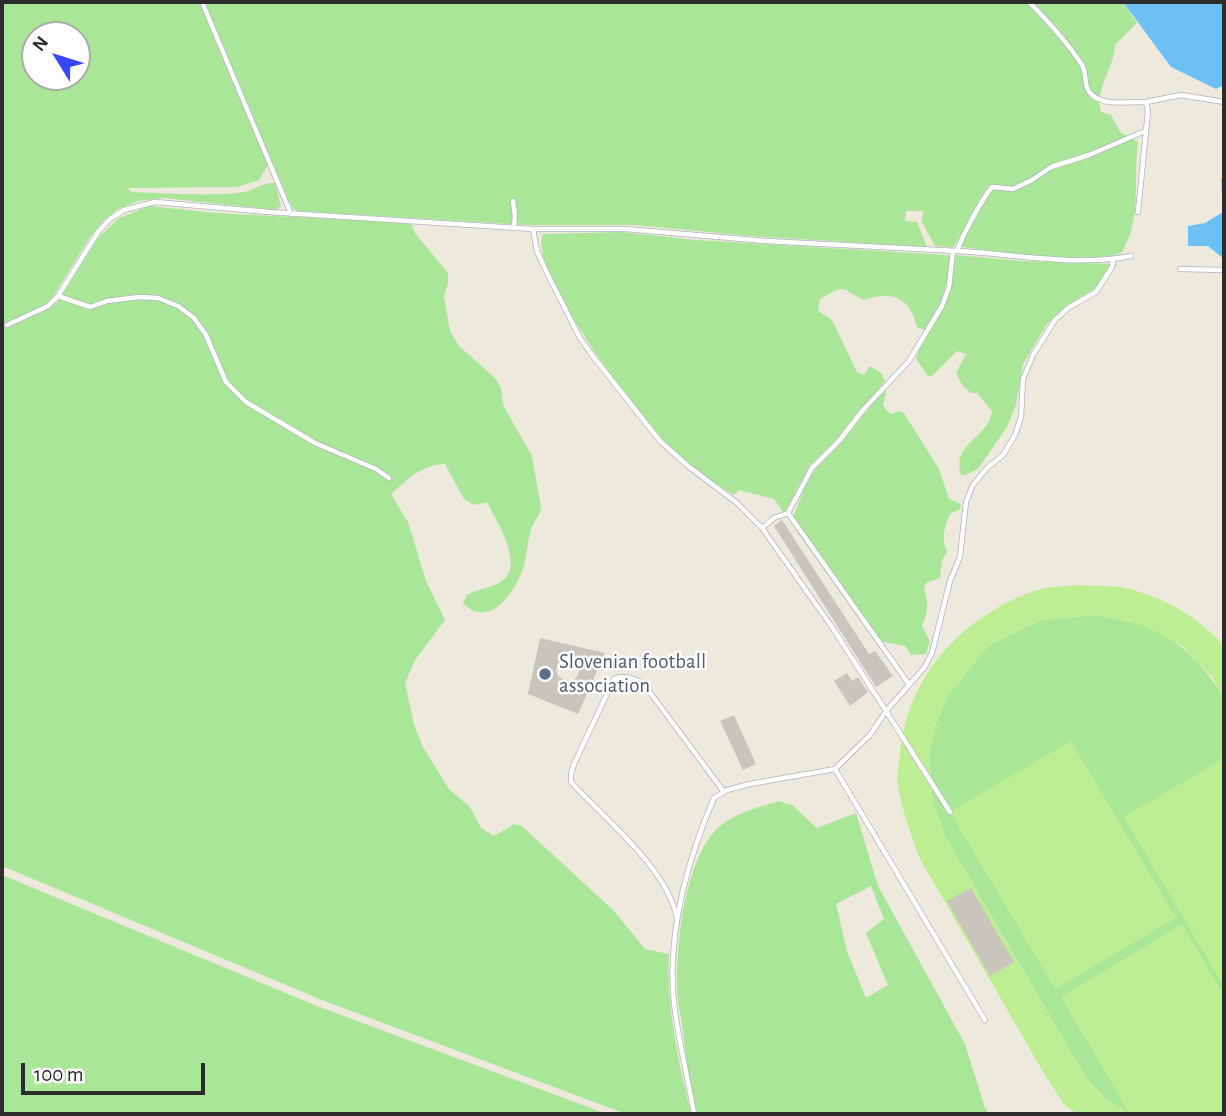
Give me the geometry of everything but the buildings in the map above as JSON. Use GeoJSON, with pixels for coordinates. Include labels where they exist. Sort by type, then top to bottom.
{"type":"FeatureCollection","features":[{"type":"Feature","properties":{"kind":"lane"},"geometry":{"type":"LineString","coordinates":[[202,2],[291,214]]}},
{"type":"Feature","properties":{"kind":"lane"},"geometry":{"type":"LineString","coordinates":[[1028,2],[1049,23],[1084,68],[1084,84],[1093,96],[1108,102],[1146,102],[1181,95],[1224,102]]}},
{"type":"Feature","properties":{"kind":"lane"},"geometry":{"type":"LineString","coordinates":[[1138,212],[1148,111],[1146,102]]}},
{"type":"Feature","properties":{"kind":"lane"},"geometry":{"type":"LineString","coordinates":[[762,528],[774,518],[788,513],[812,468],[909,361],[942,306],[949,287],[955,251],[992,187],[1013,189],[1051,167],[1089,155],[1144,131]]}},
{"type":"Feature","properties":{"kind":"lane"},"geometry":{"type":"LineString","coordinates":[[513,201],[513,228]]}},
{"type":"Feature","properties":{"kind":"lane"},"geometry":{"type":"LineString","coordinates":[[7,325],[48,306],[58,296],[98,232],[110,219],[124,210],[144,204],[166,202],[291,214],[533,229],[625,229],[780,242],[955,251],[1019,258],[1113,260],[1131,256]]}},
{"type":"Feature","properties":{"kind":"lane"},"geometry":{"type":"LineString","coordinates":[[533,229],[537,251],[580,338],[660,441],[737,503],[762,528],[832,627],[950,812]]}},
{"type":"Feature","properties":{"kind":"lane"},"geometry":{"type":"LineString","coordinates":[[694,1114],[674,1002],[673,967],[677,923],[694,850],[714,797],[750,784],[835,769],[870,735],[886,711],[924,668],[932,653],[950,582],[960,557],[966,502],[973,485],[987,468],[1003,455],[1015,435],[1021,417],[1023,379],[1055,320],[1068,308],[1096,292],[1112,267],[1113,260]]}},
{"type":"Feature","properties":{"kind":"lane"},"geometry":{"type":"LineString","coordinates":[[1180,269],[1224,270]]}},
{"type":"Feature","properties":{"kind":"lane"},"geometry":{"type":"LineString","coordinates":[[58,296],[90,307],[107,301],[139,297],[158,298],[178,306],[194,318],[206,335],[226,382],[246,402],[315,443],[376,469],[389,478]]}},
{"type":"Feature","properties":{"kind":"lane"},"geometry":{"type":"LineString","coordinates":[[788,513],[908,684]]}},
{"type":"Feature","properties":{"kind":"lane"},"geometry":{"type":"LineString","coordinates":[[677,923],[675,907],[637,850],[571,782],[574,764],[614,679],[632,678],[643,683],[724,792]]}},
{"type":"Feature","properties":{"kind":"lane"},"geometry":{"type":"LineString","coordinates":[[835,769],[985,1020]]}},
{"type":"Feature","properties":{"kind":"green space"},"geometry":{"type":"Polygon","coordinates":[[[2,2],[199,2],[268,165],[259,180],[237,187],[126,188],[132,192],[216,194],[244,192],[275,183],[281,206],[276,210],[164,198],[138,201],[118,209],[104,220],[90,237],[51,300],[57,303],[98,238],[119,218],[150,206],[216,213],[411,223],[415,233],[448,273],[444,297],[450,331],[459,346],[495,378],[501,388],[503,405],[532,456],[541,507],[530,531],[524,565],[515,585],[501,604],[483,612],[473,610],[463,603],[467,595],[499,583],[507,576],[511,567],[507,544],[487,502],[474,505],[464,499],[445,464],[422,470],[391,494],[408,522],[426,581],[445,620],[415,660],[405,683],[414,724],[423,747],[449,789],[470,807],[481,828],[494,836],[514,824],[522,826],[614,911],[645,949],[669,954],[671,1015],[691,1114],[626,1114],[322,1000],[2,866],[2,2]]]}},
{"type":"Feature","properties":{"kind":"green space"},"geometry":{"type":"Polygon","coordinates":[[[205,2],[1123,2],[1137,23],[1115,45],[1100,103],[1101,112],[1111,115],[1120,132],[1138,142],[1132,226],[1122,252],[1090,258],[1068,258],[961,247],[963,238],[960,237],[953,247],[935,246],[922,222],[923,211],[906,211],[905,221],[917,222],[927,247],[750,236],[635,225],[526,225],[297,211],[288,199],[205,2]]]}},
{"type":"Feature","properties":{"kind":"green space"},"geometry":{"type":"Polygon","coordinates":[[[621,232],[696,240],[950,257],[943,295],[925,330],[917,327],[910,309],[898,298],[883,296],[864,300],[840,289],[820,299],[818,311],[832,320],[857,372],[864,375],[870,366],[881,373],[885,381],[838,438],[810,465],[784,513],[774,499],[739,490],[734,495],[670,446],[622,390],[564,302],[542,251],[543,234],[621,232]]]}},
{"type":"Feature","properties":{"kind":"green space"},"geometry":{"type":"Polygon","coordinates":[[[956,255],[1022,261],[1117,264],[1098,287],[1067,305],[1047,324],[1023,364],[1016,405],[1007,427],[978,469],[965,475],[961,475],[962,455],[966,447],[985,428],[992,411],[977,393],[971,393],[963,386],[956,373],[966,354],[957,351],[932,376],[928,376],[916,359],[945,303],[956,255]]]}},
{"type":"Feature","properties":{"kind":"green space"},"geometry":{"type":"Polygon","coordinates":[[[885,388],[883,405],[892,414],[899,411],[904,413],[939,469],[949,499],[961,504],[960,509],[950,514],[945,528],[944,542],[947,552],[942,560],[940,578],[926,583],[924,589],[927,608],[922,626],[930,641],[926,654],[911,655],[905,646],[874,640],[791,523],[809,476],[843,440],[885,388]]]}},
{"type":"Feature","properties":{"kind":"green space"},"geometry":{"type":"Polygon","coordinates":[[[1076,585],[1120,587],[1140,592],[1192,617],[1224,646],[1224,699],[1212,677],[1182,646],[1145,626],[1097,615],[1041,620],[989,645],[948,695],[936,723],[929,756],[933,804],[946,838],[1086,1078],[1106,1099],[1130,1114],[1077,1114],[1064,1104],[919,857],[897,782],[905,726],[914,699],[926,675],[943,653],[962,633],[1008,602],[1039,589],[1076,585]]]}},
{"type":"Feature","properties":{"kind":"green space"},"geometry":{"type":"Polygon","coordinates":[[[1097,615],[1140,624],[1170,639],[1201,666],[1224,699],[1224,1114],[1130,1114],[1106,1099],[1086,1078],[946,838],[933,804],[929,756],[936,723],[948,695],[989,645],[1041,620],[1097,615]]]}},
{"type":"Feature","properties":{"kind":"green space"},"geometry":{"type":"Polygon","coordinates":[[[1071,741],[1176,918],[1055,989],[950,812],[1071,741]]]}},
{"type":"Feature","properties":{"kind":"green space"},"geometry":{"type":"Polygon","coordinates":[[[1224,758],[1224,987],[1124,817],[1224,758]]]}},
{"type":"Feature","properties":{"kind":"green space"},"geometry":{"type":"Polygon","coordinates":[[[779,801],[792,805],[817,828],[856,813],[878,886],[965,1044],[989,1114],[698,1114],[688,1070],[678,1005],[677,979],[680,932],[690,882],[708,840],[720,826],[740,814],[779,801]],[[871,886],[836,904],[847,951],[866,998],[888,985],[866,933],[884,919],[871,886]]]}},
{"type":"Feature","properties":{"kind":"green space"},"geometry":{"type":"Polygon","coordinates":[[[2,875],[317,1006],[607,1114],[2,1114],[2,875]]]}},
{"type":"Feature","properties":{"kind":"green space"},"geometry":{"type":"Polygon","coordinates":[[[1182,924],[1224,995],[1224,1114],[1130,1114],[1061,997],[1182,924]]]}},
{"type":"Feature","properties":{"kind":"water"},"geometry":{"type":"Polygon","coordinates":[[[1123,2],[1224,2],[1224,85],[1216,89],[1171,67],[1123,2]]]}},
{"type":"Feature","properties":{"kind":"water"},"geometry":{"type":"Polygon","coordinates":[[[1224,178],[1224,259],[1208,246],[1188,246],[1188,226],[1205,223],[1223,212],[1221,179],[1224,178]]]}},
{"type":"Feature","properties":{"kind":"place","name":"Slovenian football association"},"geometry":{"type":"Point","coordinates":[545,674]}}]}
